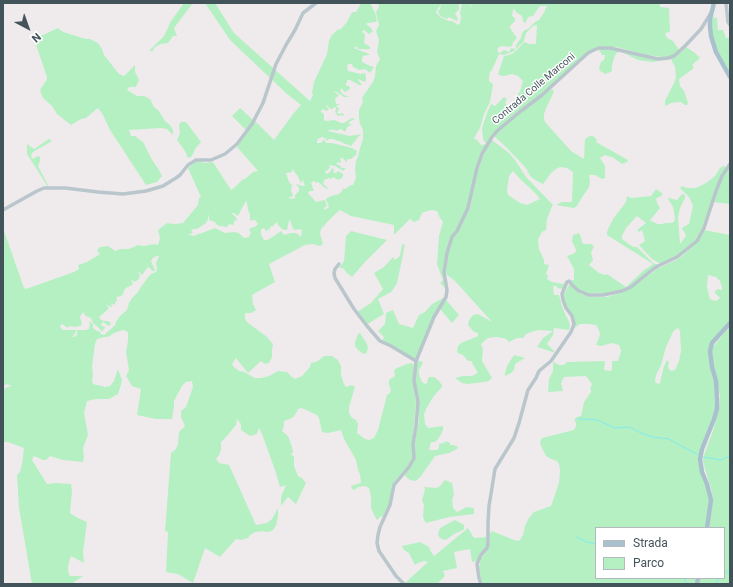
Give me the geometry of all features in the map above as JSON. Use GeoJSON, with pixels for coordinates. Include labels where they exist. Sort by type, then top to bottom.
{"type":"FeatureCollection","features":[{"type":"Feature","properties":{"kind":"main road"},"geometry":{"type":"LineString","coordinates":[[714,3],[711,13],[711,36],[716,52],[730,77]]}},
{"type":"Feature","properties":{"kind":"main road"},"geometry":{"type":"LineString","coordinates":[[707,527],[711,500],[702,472],[700,459],[702,449],[717,409],[716,381],[710,351],[714,340],[730,323]]}},
{"type":"Feature","properties":{"kind":"street"},"geometry":{"type":"LineString","coordinates":[[3,210],[44,188],[65,188],[123,194],[146,191],[163,186],[173,180],[180,175],[188,165],[196,160],[211,160],[225,154],[237,144],[252,124],[263,103],[276,64],[295,30],[302,13],[316,3]]}},
{"type":"Feature","properties":{"kind":"street"},"geometry":{"type":"LineString","coordinates":[[726,3],[728,22],[730,25]]}},
{"type":"Feature","properties":{"kind":"street","name":"Contrada Colle Marconi"},"geometry":{"type":"LineString","coordinates":[[404,584],[396,576],[379,551],[377,544],[378,535],[390,505],[394,485],[409,467],[414,458],[413,444],[418,408],[414,381],[416,361],[434,317],[446,297],[447,290],[444,272],[447,253],[452,237],[457,231],[468,208],[477,168],[482,154],[497,131],[542,96],[594,50],[610,48],[658,59],[668,58],[674,56],[685,46],[700,29],[711,13]]}},
{"type":"Feature","properties":{"kind":"street"},"geometry":{"type":"LineString","coordinates":[[481,584],[477,564],[488,544],[488,506],[495,469],[514,438],[528,390],[540,371],[551,361],[571,332],[574,324],[572,316],[566,308],[563,300],[562,294],[567,282],[570,281],[579,291],[589,295],[609,294],[631,287],[658,266],[677,257],[697,241],[704,228],[722,176],[730,164]]}},
{"type":"Feature","properties":{"kind":"street"},"geometry":{"type":"LineString","coordinates":[[339,264],[335,269],[335,278],[354,309],[367,326],[380,341],[416,361]]}},
{"type":"Feature","properties":{"kind":"green space"},"geometry":{"type":"Polygon","coordinates":[[[184,3],[193,3],[174,28],[177,36],[173,36],[168,43],[160,44],[154,48],[153,51],[149,51],[164,36],[171,21],[184,3]]]}},
{"type":"Feature","properties":{"kind":"green space"},"geometry":{"type":"Polygon","coordinates":[[[205,3],[215,3],[234,33],[310,101],[313,95],[312,92],[314,82],[327,54],[331,36],[337,30],[341,29],[351,14],[356,12],[361,3],[372,3],[371,4],[377,20],[376,22],[366,24],[373,31],[371,33],[369,34],[364,30],[362,31],[365,35],[364,43],[370,47],[370,49],[366,50],[358,49],[357,47],[354,48],[369,54],[362,56],[362,62],[374,67],[370,73],[365,69],[359,70],[353,67],[352,64],[348,64],[348,71],[366,74],[365,82],[358,79],[362,85],[359,85],[347,80],[346,85],[349,86],[349,90],[344,92],[342,88],[340,91],[344,95],[350,97],[344,97],[333,91],[339,95],[335,99],[336,104],[340,104],[336,106],[339,109],[337,113],[344,114],[343,116],[338,116],[335,112],[336,108],[334,107],[330,109],[327,105],[326,106],[329,109],[327,111],[322,109],[321,112],[324,114],[324,120],[326,121],[334,120],[344,123],[352,118],[355,119],[349,122],[349,124],[353,125],[348,126],[345,132],[341,129],[336,131],[334,130],[335,129],[328,131],[350,136],[361,134],[351,146],[333,139],[329,139],[327,141],[322,137],[317,141],[317,143],[320,143],[324,139],[326,143],[352,148],[357,151],[356,155],[351,159],[348,159],[346,162],[340,158],[341,162],[336,164],[342,168],[346,168],[343,171],[335,166],[329,165],[330,168],[325,172],[326,174],[330,172],[333,167],[334,173],[338,171],[343,174],[343,176],[338,180],[333,177],[331,179],[329,178],[324,180],[323,184],[329,189],[325,188],[318,182],[317,183],[314,181],[311,183],[314,191],[310,191],[308,193],[316,202],[325,200],[327,206],[324,208],[325,210],[329,207],[326,199],[339,194],[343,188],[345,189],[353,185],[356,178],[356,161],[363,139],[363,130],[359,119],[359,110],[363,102],[362,97],[373,82],[376,66],[380,59],[377,52],[379,40],[376,31],[379,25],[376,12],[379,7],[378,3],[459,3],[459,10],[455,13],[458,19],[457,21],[449,17],[447,19],[440,16],[438,11],[441,4],[436,12],[440,17],[452,21],[458,25],[460,23],[462,3],[470,3],[472,9],[471,3],[660,3],[660,7],[669,8],[670,32],[665,33],[667,38],[673,41],[679,50],[667,58],[616,47],[593,50],[501,127],[482,152],[467,208],[446,250],[443,271],[445,288],[440,283],[443,280],[437,264],[439,236],[443,222],[437,211],[432,210],[422,213],[419,220],[414,222],[410,219],[394,235],[394,225],[351,216],[340,210],[321,229],[320,234],[323,244],[320,246],[313,244],[305,245],[269,264],[275,282],[252,295],[253,304],[256,310],[251,313],[245,313],[245,319],[267,337],[273,344],[272,357],[269,363],[265,364],[261,361],[248,373],[236,358],[232,364],[239,371],[255,378],[269,376],[278,371],[287,372],[295,379],[302,376],[310,367],[311,363],[318,361],[324,356],[332,356],[338,360],[341,366],[341,375],[346,387],[352,385],[355,387],[349,407],[349,413],[358,424],[357,433],[369,440],[374,438],[378,430],[387,395],[391,390],[389,380],[395,376],[394,370],[412,363],[414,366],[413,382],[416,403],[412,446],[413,457],[406,469],[395,481],[392,488],[390,502],[383,516],[377,520],[374,515],[371,508],[369,488],[365,486],[358,487],[354,490],[352,489],[351,486],[361,483],[360,474],[356,460],[344,439],[341,430],[328,433],[322,432],[317,415],[301,408],[298,409],[292,418],[284,421],[282,431],[288,436],[292,447],[293,452],[291,455],[294,456],[294,466],[298,476],[306,483],[296,504],[288,497],[281,506],[281,497],[286,485],[280,487],[259,428],[257,434],[250,436],[241,430],[241,424],[237,419],[236,425],[221,442],[221,450],[216,459],[219,463],[229,465],[256,525],[267,523],[272,519],[278,508],[276,526],[272,531],[255,532],[248,538],[241,540],[236,539],[220,557],[205,548],[193,583],[178,574],[166,572],[168,532],[165,531],[171,453],[176,449],[179,432],[185,426],[181,417],[181,411],[186,407],[193,387],[192,381],[186,382],[182,386],[174,401],[172,419],[156,419],[137,415],[141,389],[132,386],[126,376],[129,370],[126,352],[128,332],[123,330],[108,337],[97,339],[95,344],[92,367],[93,384],[105,387],[110,386],[114,381],[118,369],[122,380],[118,394],[109,399],[87,401],[84,413],[88,435],[83,448],[83,462],[63,460],[50,456],[46,460],[43,460],[34,456],[32,460],[47,484],[71,484],[72,491],[70,513],[87,522],[83,552],[84,563],[71,556],[68,571],[70,576],[83,576],[74,582],[75,584],[32,584],[19,508],[17,475],[20,472],[24,448],[8,442],[3,442],[3,391],[5,388],[12,386],[6,384],[3,387],[3,228],[24,288],[26,289],[74,272],[79,269],[78,265],[87,262],[100,254],[97,250],[100,247],[108,246],[115,251],[120,249],[129,249],[138,245],[158,245],[160,238],[158,230],[167,223],[183,223],[198,205],[199,198],[201,197],[188,168],[197,161],[205,163],[213,162],[231,190],[253,172],[258,171],[237,147],[255,121],[274,140],[301,105],[287,94],[230,40],[205,3]],[[540,6],[533,16],[528,17],[524,23],[522,16],[514,9],[513,10],[512,16],[515,18],[515,21],[510,28],[517,38],[513,42],[512,46],[501,46],[498,48],[497,50],[499,53],[504,50],[509,52],[511,48],[515,49],[522,33],[539,20],[547,7],[540,6]],[[537,25],[533,26],[526,33],[524,41],[514,51],[504,55],[499,54],[490,72],[489,81],[493,84],[490,102],[484,114],[480,128],[474,138],[481,145],[486,144],[483,139],[482,128],[491,104],[495,106],[504,97],[507,99],[505,103],[510,107],[520,91],[523,81],[518,76],[512,74],[502,76],[498,74],[504,56],[512,54],[524,42],[536,44],[537,25]],[[292,169],[292,172],[286,173],[289,182],[292,185],[291,191],[293,195],[292,197],[289,197],[290,199],[295,198],[295,195],[299,191],[299,187],[296,184],[305,186],[303,180],[301,183],[292,169]],[[246,201],[238,216],[231,213],[237,220],[234,220],[234,225],[229,224],[227,227],[217,225],[215,222],[209,220],[208,214],[206,223],[197,229],[193,229],[191,234],[187,234],[194,236],[215,228],[225,233],[234,232],[239,233],[244,238],[249,237],[251,233],[249,229],[258,224],[255,220],[250,220],[250,214],[246,201]],[[290,220],[287,230],[282,229],[277,222],[270,227],[270,232],[269,228],[266,231],[264,228],[261,229],[261,235],[264,240],[267,240],[281,231],[284,235],[296,233],[301,237],[302,230],[293,229],[290,220]],[[159,256],[153,258],[151,261],[155,271],[152,271],[148,267],[142,275],[138,271],[140,276],[138,280],[134,282],[131,280],[133,284],[126,288],[121,296],[116,298],[117,300],[114,305],[111,303],[111,307],[106,304],[109,308],[99,318],[103,321],[110,322],[111,324],[109,326],[103,322],[101,324],[102,326],[106,326],[102,332],[93,323],[91,318],[86,316],[83,312],[80,317],[82,324],[80,326],[69,326],[68,328],[62,324],[60,326],[61,328],[63,330],[76,330],[72,337],[74,337],[77,335],[77,330],[89,329],[89,321],[93,324],[93,328],[104,335],[115,325],[120,316],[127,310],[132,298],[148,277],[156,272],[156,263],[159,256]]]}},
{"type":"Feature","properties":{"kind":"green space"},"geometry":{"type":"Polygon","coordinates":[[[712,17],[717,18],[718,31],[723,30],[726,38],[730,38],[730,76],[713,39],[712,17]]]}},
{"type":"Feature","properties":{"kind":"green space"},"geometry":{"type":"Polygon","coordinates":[[[58,28],[63,32],[90,39],[98,43],[104,55],[119,74],[124,76],[135,65],[135,72],[139,80],[136,87],[129,87],[127,90],[137,96],[144,96],[150,99],[154,107],[159,111],[173,130],[173,135],[167,129],[161,128],[129,130],[131,136],[135,136],[143,142],[159,170],[162,176],[157,182],[146,185],[110,130],[98,108],[86,118],[81,119],[71,125],[57,114],[52,106],[43,98],[40,90],[47,77],[33,36],[43,35],[58,28]]]}},
{"type":"Feature","properties":{"kind":"green space"},"geometry":{"type":"Polygon","coordinates":[[[686,47],[700,58],[692,65],[694,68],[679,79],[680,86],[684,91],[688,103],[687,105],[681,102],[665,105],[665,101],[676,76],[675,67],[671,59],[686,47]]]}},
{"type":"Feature","properties":{"kind":"green space"},"geometry":{"type":"Polygon","coordinates":[[[600,49],[619,51],[615,55],[612,71],[606,74],[600,71],[599,68],[605,55],[602,55],[599,51],[600,49]]]}},
{"type":"Feature","properties":{"kind":"green space"},"geometry":{"type":"Polygon","coordinates":[[[621,52],[671,59],[652,62],[638,60],[621,52]]]}},
{"type":"Feature","properties":{"kind":"green space"},"geometry":{"type":"Polygon","coordinates":[[[552,89],[554,91],[544,114],[544,119],[571,151],[584,159],[585,139],[593,136],[597,140],[596,142],[628,160],[622,164],[614,158],[605,155],[600,158],[605,166],[605,178],[602,179],[595,175],[589,175],[589,187],[578,205],[574,208],[556,205],[562,202],[572,202],[573,172],[567,168],[560,167],[551,173],[543,184],[531,177],[524,166],[494,136],[503,126],[552,89]]]}},
{"type":"Feature","properties":{"kind":"green space"},"geometry":{"type":"Polygon","coordinates":[[[240,108],[253,120],[247,131],[232,116],[240,108]]]}},
{"type":"Feature","properties":{"kind":"green space"},"geometry":{"type":"Polygon","coordinates":[[[181,122],[186,122],[201,142],[191,157],[188,158],[177,140],[180,133],[179,125],[181,122]]]}},
{"type":"Feature","properties":{"kind":"green space"},"geometry":{"type":"Polygon","coordinates":[[[49,139],[52,141],[33,152],[31,155],[32,159],[38,156],[40,157],[38,166],[48,187],[27,154],[27,144],[34,149],[49,139]]]}},
{"type":"Feature","properties":{"kind":"green space"},"geometry":{"type":"Polygon","coordinates":[[[492,140],[509,153],[526,177],[553,204],[547,219],[546,230],[542,232],[538,239],[539,249],[544,260],[544,264],[549,265],[546,274],[548,275],[547,279],[552,282],[564,284],[563,289],[553,286],[554,295],[559,295],[570,325],[569,330],[554,328],[553,335],[547,344],[556,353],[537,347],[543,338],[553,331],[539,330],[531,332],[526,334],[523,338],[517,338],[509,342],[503,338],[488,338],[481,345],[483,349],[482,361],[492,378],[489,381],[468,384],[462,383],[455,378],[472,376],[478,373],[471,361],[468,361],[463,355],[458,353],[458,346],[461,343],[478,336],[478,333],[474,332],[468,325],[469,320],[473,315],[478,314],[492,322],[455,281],[446,274],[446,269],[448,253],[453,239],[470,208],[481,160],[492,140]],[[513,171],[509,176],[507,190],[508,195],[520,203],[527,205],[540,199],[530,188],[513,171]]]}},
{"type":"Feature","properties":{"kind":"green space"},"geometry":{"type":"Polygon","coordinates":[[[723,166],[726,167],[701,231],[695,241],[675,257],[661,264],[652,259],[639,245],[645,241],[642,230],[639,232],[637,230],[646,223],[637,216],[626,228],[622,239],[630,245],[637,247],[653,263],[658,265],[633,285],[625,289],[606,293],[586,293],[573,285],[571,280],[574,280],[574,269],[567,256],[575,253],[576,250],[572,241],[573,235],[579,233],[582,243],[591,244],[594,246],[591,253],[593,260],[589,265],[599,273],[605,275],[607,274],[626,287],[653,264],[607,235],[613,219],[626,202],[627,196],[631,198],[651,196],[656,189],[663,194],[656,199],[660,208],[650,222],[652,221],[657,224],[662,224],[674,222],[675,218],[673,207],[668,199],[677,200],[682,194],[685,195],[678,217],[680,244],[686,236],[682,229],[689,224],[693,206],[689,197],[680,188],[682,186],[687,188],[696,188],[706,183],[715,176],[723,166]]]}},
{"type":"Feature","properties":{"kind":"green space"},"geometry":{"type":"Polygon","coordinates":[[[730,166],[730,204],[713,202],[724,175],[730,166]]]}},
{"type":"Feature","properties":{"kind":"green space"},"geometry":{"type":"Polygon","coordinates":[[[704,230],[730,235],[730,320],[711,342],[708,351],[714,381],[715,409],[700,448],[705,484],[709,500],[706,527],[595,527],[595,579],[696,579],[695,584],[483,584],[479,567],[481,559],[489,548],[490,533],[492,531],[519,541],[523,535],[529,518],[534,512],[551,506],[559,483],[559,464],[557,461],[546,456],[540,442],[542,438],[574,430],[576,423],[574,420],[581,416],[584,402],[591,392],[590,389],[592,384],[586,376],[564,377],[561,383],[563,391],[548,392],[549,379],[553,371],[553,363],[564,365],[567,362],[605,361],[604,370],[611,371],[612,361],[618,361],[619,358],[621,351],[619,345],[612,343],[601,346],[596,345],[600,335],[596,325],[581,324],[574,329],[575,324],[564,300],[564,295],[569,284],[581,294],[592,297],[607,297],[621,293],[637,284],[657,269],[682,256],[693,246],[704,230]],[[708,275],[707,287],[710,299],[716,301],[720,298],[715,291],[718,289],[722,290],[722,287],[720,281],[716,277],[708,275]],[[678,328],[673,332],[666,347],[661,365],[656,375],[656,383],[660,383],[667,360],[669,362],[668,368],[671,371],[675,370],[681,351],[680,331],[678,328]]]}},
{"type":"Feature","properties":{"kind":"green space"},"geometry":{"type":"Polygon","coordinates":[[[351,231],[387,240],[352,277],[343,268],[339,268],[344,261],[346,236],[351,231]]]}},
{"type":"Feature","properties":{"kind":"green space"},"geometry":{"type":"Polygon","coordinates":[[[402,244],[405,245],[397,283],[391,292],[378,299],[384,314],[366,325],[357,312],[371,303],[383,289],[374,273],[384,267],[393,257],[395,260],[400,256],[402,244]]]}},
{"type":"Feature","properties":{"kind":"green space"},"geometry":{"type":"Polygon","coordinates":[[[445,297],[415,358],[382,341],[384,337],[378,331],[385,324],[386,313],[393,310],[399,324],[413,328],[419,315],[425,312],[432,304],[445,297]]]}},
{"type":"Feature","properties":{"kind":"green space"},"geometry":{"type":"Polygon","coordinates":[[[446,300],[459,315],[452,323],[440,309],[446,300]]]}},
{"type":"Feature","properties":{"kind":"green space"},"geometry":{"type":"Polygon","coordinates":[[[730,326],[730,584],[699,584],[700,579],[725,579],[725,527],[709,527],[713,499],[703,460],[719,408],[720,396],[711,353],[713,347],[730,326]]]}},
{"type":"Feature","properties":{"kind":"green space"},"geometry":{"type":"Polygon","coordinates":[[[360,333],[367,344],[368,348],[366,354],[362,353],[355,346],[356,339],[360,333]]]}},
{"type":"Feature","properties":{"kind":"green space"},"geometry":{"type":"Polygon","coordinates":[[[514,355],[525,358],[515,364],[514,370],[505,376],[507,366],[514,355]]]}},
{"type":"Feature","properties":{"kind":"green space"},"geometry":{"type":"Polygon","coordinates":[[[419,359],[419,361],[423,362],[419,370],[419,374],[423,383],[427,383],[428,378],[434,377],[442,385],[424,414],[425,424],[428,428],[443,426],[440,436],[435,442],[431,442],[429,450],[437,450],[439,448],[439,444],[446,441],[450,443],[450,445],[458,447],[449,453],[435,456],[416,481],[410,480],[405,476],[411,465],[419,419],[415,378],[416,367],[419,359]]]}},
{"type":"Feature","properties":{"kind":"green space"},"geometry":{"type":"Polygon","coordinates":[[[445,480],[452,483],[454,494],[452,500],[453,508],[457,512],[467,507],[474,508],[474,514],[449,517],[426,523],[423,516],[424,505],[422,500],[425,490],[424,487],[437,488],[445,480]]]}},
{"type":"Feature","properties":{"kind":"green space"},"geometry":{"type":"Polygon","coordinates":[[[455,520],[464,525],[464,529],[446,540],[440,538],[438,535],[440,528],[455,520]]]}},
{"type":"Feature","properties":{"kind":"green space"},"geometry":{"type":"Polygon","coordinates":[[[468,528],[474,538],[487,537],[486,548],[477,561],[472,562],[470,549],[454,552],[457,568],[443,571],[445,576],[438,584],[405,583],[428,562],[424,561],[415,565],[409,553],[404,550],[402,546],[420,542],[429,547],[434,556],[468,528]]]}},
{"type":"Feature","properties":{"kind":"waterway"},"geometry":{"type":"LineString","coordinates":[[578,419],[597,420],[615,428],[629,427],[653,437],[669,439],[699,455]]}},
{"type":"Feature","properties":{"kind":"waterway"},"geometry":{"type":"LineString","coordinates":[[703,457],[721,460],[730,456]]}},
{"type":"Feature","properties":{"kind":"waterway"},"geometry":{"type":"LineString","coordinates":[[576,537],[595,544]]}},
{"type":"Feature","properties":{"kind":"waterway"},"geometry":{"type":"LineString","coordinates":[[725,573],[730,569]]}},
{"type":"Feature","properties":{"kind":"waterway"},"geometry":{"type":"LineString","coordinates":[[684,579],[687,584]]}},
{"type":"Feature","properties":{"kind":"waterway"},"geometry":{"type":"LineString","coordinates":[[715,584],[719,579]]}}]}
